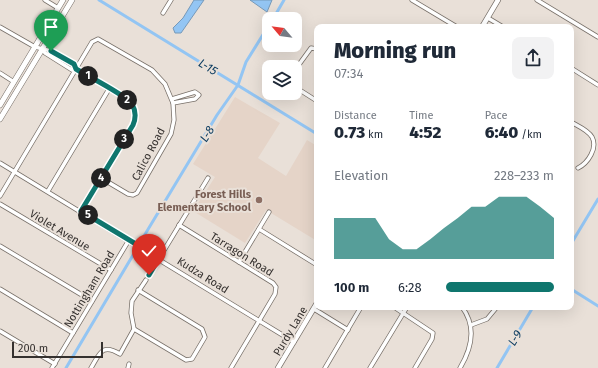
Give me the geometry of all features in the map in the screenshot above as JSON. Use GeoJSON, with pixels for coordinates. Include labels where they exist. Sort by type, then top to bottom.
{"type":"FeatureCollection","features":[{"type":"Feature","properties":{"kind":"main road"},"geometry":{"type":"LineString","coordinates":[[0,105],[63,0]]}},
{"type":"Feature","properties":{"kind":"main road"},"geometry":{"type":"LineString","coordinates":[[0,119],[72,0]]}},
{"type":"Feature","properties":{"kind":"street"},"geometry":{"type":"LineString","coordinates":[[45,0],[58,8]]}},
{"type":"Feature","properties":{"kind":"street"},"geometry":{"type":"LineString","coordinates":[[163,13],[171,0]]}},
{"type":"Feature","properties":{"kind":"street"},"geometry":{"type":"LineString","coordinates":[[412,0],[451,24]]}},
{"type":"Feature","properties":{"kind":"street"},"geometry":{"type":"LineString","coordinates":[[484,24],[498,0]]}},
{"type":"Feature","properties":{"kind":"street"},"geometry":{"type":"LineString","coordinates":[[537,0],[598,37]]}},
{"type":"Feature","properties":{"kind":"street"},"geometry":{"type":"LineString","coordinates":[[488,18],[498,24]]}},
{"type":"Feature","properties":{"kind":"street"},"geometry":{"type":"LineString","coordinates":[[0,27],[35,48],[51,51],[74,64],[76,69],[131,103],[134,109],[135,118],[81,211]]}},
{"type":"Feature","properties":{"kind":"street","name":"Calico Road"},"geometry":{"type":"LineString","coordinates":[[76,69],[92,42],[98,38],[148,67],[160,78],[172,101],[174,120],[168,141],[138,191],[133,195],[128,194],[101,178]]}},
{"type":"Feature","properties":{"kind":"street"},"geometry":{"type":"LineString","coordinates":[[302,60],[311,48],[314,48]]}},
{"type":"Feature","properties":{"kind":"street"},"geometry":{"type":"LineString","coordinates":[[0,196],[76,69]]}},
{"type":"Feature","properties":{"kind":"street"},"geometry":{"type":"LineString","coordinates":[[574,70],[598,85]]}},
{"type":"Feature","properties":{"kind":"street"},"geometry":{"type":"LineString","coordinates":[[0,73],[14,82]]}},
{"type":"Feature","properties":{"kind":"street"},"geometry":{"type":"LineString","coordinates":[[48,191],[109,89]]}},
{"type":"Feature","properties":{"kind":"street"},"geometry":{"type":"LineString","coordinates":[[302,91],[314,99]]}},
{"type":"Feature","properties":{"kind":"street"},"geometry":{"type":"LineString","coordinates":[[195,92],[199,95],[195,99],[172,101],[195,92]]}},
{"type":"Feature","properties":{"kind":"street"},"geometry":{"type":"LineString","coordinates":[[574,124],[592,136],[595,143],[592,154],[586,164],[578,168]]}},
{"type":"Feature","properties":{"kind":"street","name":"Kudza Road"},"geometry":{"type":"LineString","coordinates":[[0,163],[159,258],[294,342]]}},
{"type":"Feature","properties":{"kind":"street"},"geometry":{"type":"LineString","coordinates":[[149,275],[208,178]]}},
{"type":"Feature","properties":{"kind":"street","name":"Violet Avenue"},"geometry":{"type":"LineString","coordinates":[[0,204],[111,270]]}},
{"type":"Feature","properties":{"kind":"street"},"geometry":{"type":"LineString","coordinates":[[239,262],[269,212]]}},
{"type":"Feature","properties":{"kind":"street","name":"Tarragon Road"},"geometry":{"type":"LineString","coordinates":[[179,225],[276,287],[275,294],[231,368]]}},
{"type":"Feature","properties":{"kind":"street"},"geometry":{"type":"LineString","coordinates":[[259,229],[314,263]]}},
{"type":"Feature","properties":{"kind":"street","name":"Nottingham Road"},"geometry":{"type":"LineString","coordinates":[[52,368],[129,240]]}},
{"type":"Feature","properties":{"kind":"street"},"geometry":{"type":"LineString","coordinates":[[0,246],[92,302]]}},
{"type":"Feature","properties":{"kind":"street"},"geometry":{"type":"LineString","coordinates":[[91,368],[100,352],[105,349],[112,349],[120,354],[134,329],[131,308],[134,296],[146,280]]}},
{"type":"Feature","properties":{"kind":"street"},"geometry":{"type":"LineString","coordinates":[[0,289],[73,333]]}},
{"type":"Feature","properties":{"kind":"street"},"geometry":{"type":"LineString","coordinates":[[134,329],[184,360],[190,360],[204,339],[205,332],[138,290]]}},
{"type":"Feature","properties":{"kind":"street","name":"Purdy Lane"},"geometry":{"type":"LineString","coordinates":[[278,368],[314,309]]}},
{"type":"Feature","properties":{"kind":"street"},"geometry":{"type":"LineString","coordinates":[[316,310],[348,330]]}},
{"type":"Feature","properties":{"kind":"street"},"geometry":{"type":"LineString","coordinates":[[325,368],[359,310]]}},
{"type":"Feature","properties":{"kind":"street"},"geometry":{"type":"LineString","coordinates":[[398,310],[433,333],[432,339],[415,368]]}},
{"type":"Feature","properties":{"kind":"street"},"geometry":{"type":"LineString","coordinates":[[370,368],[404,310]]}},
{"type":"Feature","properties":{"kind":"street"},"geometry":{"type":"LineString","coordinates":[[460,368],[471,346],[471,325],[464,310]]}},
{"type":"Feature","properties":{"kind":"street"},"geometry":{"type":"LineString","coordinates":[[471,325],[487,319],[494,310]]}},
{"type":"Feature","properties":{"kind":"street"},"geometry":{"type":"LineString","coordinates":[[0,331],[55,364]]}},
{"type":"Feature","properties":{"kind":"shaded area","name":"Forest Hills Elementary School"},"geometry":{"type":"Polygon","coordinates":[[[235,97],[280,123],[258,158],[286,176],[307,140],[314,144],[314,239],[266,210],[245,243],[193,211],[215,177],[193,164],[235,97]]]}},
{"type":"Feature","properties":{"kind":"water"},"geometry":{"type":"Polygon","coordinates":[[[194,0],[204,0],[181,33],[175,33],[173,28],[183,18],[194,0]]]}},
{"type":"Feature","properties":{"kind":"water"},"geometry":{"type":"Polygon","coordinates":[[[250,0],[272,0],[267,12],[250,0]]]}},
{"type":"Feature","properties":{"kind":"waterway","name":"L-15"},"geometry":{"type":"LineString","coordinates":[[99,0],[314,132]]}},
{"type":"Feature","properties":{"kind":"waterway","name":"L-8"},"geometry":{"type":"LineString","coordinates":[[277,12],[284,0]]}},
{"type":"Feature","properties":{"kind":"waterway","name":"L-8"},"geometry":{"type":"LineString","coordinates":[[141,241],[217,115],[238,85],[246,62],[262,36]]}},
{"type":"Feature","properties":{"kind":"waterway","name":"L-9"},"geometry":{"type":"LineString","coordinates":[[574,239],[598,199]]}},
{"type":"Feature","properties":{"kind":"waterway","name":"L-8"},"geometry":{"type":"LineString","coordinates":[[66,368],[136,250]]}},
{"type":"Feature","properties":{"kind":"waterway","name":"L-15"},"geometry":{"type":"LineString","coordinates":[[574,291],[598,306]]}},
{"type":"Feature","properties":{"kind":"waterway","name":"L-9"},"geometry":{"type":"LineString","coordinates":[[497,368],[531,310]]}},
{"type":"Feature","properties":{"kind":"place","name":"Forest Hills Elementary School"},"geometry":{"type":"Point","coordinates":[259,200]}},
{"type":"Feature","properties":{"kind":"route"},"geometry":{"type":"LineString","coordinates":[[51,51],[74,64],[76,69],[126,99],[133,107],[135,112],[135,121],[81,211],[159,258],[149,275]]}}]}
